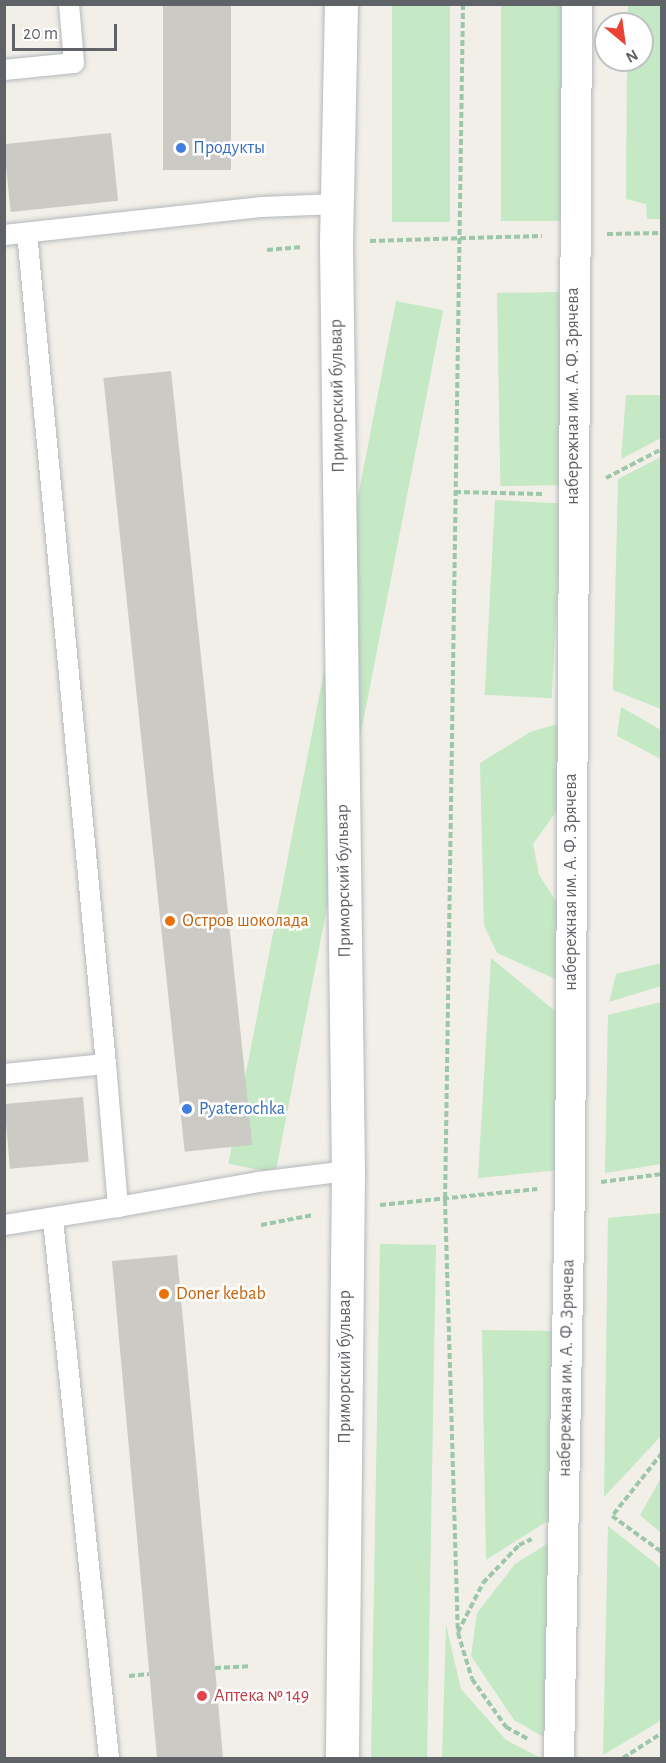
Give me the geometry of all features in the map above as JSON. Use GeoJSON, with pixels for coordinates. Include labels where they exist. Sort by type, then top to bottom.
{"type":"FeatureCollection","features":[{"type":"Feature","properties":{"kind":"street","name":"Приморский бульвар"},"geometry":{"type":"LineString","coordinates":[[341,4],[336,244],[348,1171],[342,1758]]}},
{"type":"Feature","properties":{"kind":"street","name":"набережная им. А. Ф. Зрячева"},"geometry":{"type":"LineString","coordinates":[[559,1758],[570,1186],[573,235],[577,4]]}},
{"type":"Feature","properties":{"kind":"lane"},"geometry":{"type":"LineString","coordinates":[[4,70],[74,63],[69,4]]}},
{"type":"Feature","properties":{"kind":"lane"},"geometry":{"type":"LineString","coordinates":[[4,236],[262,207],[337,204]]}},
{"type":"Feature","properties":{"kind":"lane"},"geometry":{"type":"LineString","coordinates":[[27,233],[118,1208]]}},
{"type":"Feature","properties":{"kind":"lane"},"geometry":{"type":"LineString","coordinates":[[4,1074],[106,1064]]}},
{"type":"Feature","properties":{"kind":"lane"},"geometry":{"type":"LineString","coordinates":[[4,1225],[53,1220],[258,1182],[348,1171]]}},
{"type":"Feature","properties":{"kind":"lane"},"geometry":{"type":"LineString","coordinates":[[53,1220],[109,1758]]}},
{"type":"Feature","properties":{"kind":"path"},"geometry":{"type":"LineString","coordinates":[[464,4],[458,238],[445,1200],[458,1633],[472,1678],[506,1727],[559,1758]]}},
{"type":"Feature","properties":{"kind":"path"},"geometry":{"type":"LineString","coordinates":[[267,250],[458,238],[662,233]]}},
{"type":"Feature","properties":{"kind":"path"},"geometry":{"type":"LineString","coordinates":[[455,492],[572,495],[662,449]]}},
{"type":"Feature","properties":{"kind":"path"},"geometry":{"type":"LineString","coordinates":[[261,1225],[346,1209],[661,1175]]}},
{"type":"Feature","properties":{"kind":"path"},"geometry":{"type":"LineString","coordinates":[[662,1453],[612,1516],[662,1552]]}},
{"type":"Feature","properties":{"kind":"path"},"geometry":{"type":"LineString","coordinates":[[458,1633],[483,1583],[519,1545],[564,1522]]}},
{"type":"Feature","properties":{"kind":"path"},"geometry":{"type":"LineString","coordinates":[[214,1668],[249,1666]]}},
{"type":"Feature","properties":{"kind":"path"},"geometry":{"type":"LineString","coordinates":[[623,1758],[662,1733]]}},
{"type":"Feature","properties":{"kind":"green space"},"geometry":{"type":"Polygon","coordinates":[[[392,5],[450,5],[450,222],[392,222],[392,5]]]}},
{"type":"Feature","properties":{"kind":"green space"},"geometry":{"type":"Polygon","coordinates":[[[501,5],[565,5],[565,221],[501,221],[501,5]]]}},
{"type":"Feature","properties":{"kind":"green space"},"geometry":{"type":"Polygon","coordinates":[[[628,5],[661,5],[661,219],[647,219],[646,204],[626,199],[627,72],[654,72],[654,12],[628,12],[628,5]]]}},
{"type":"Feature","properties":{"kind":"green space"},"geometry":{"type":"Polygon","coordinates":[[[559,292],[562,485],[500,486],[497,293],[559,292]]]}},
{"type":"Feature","properties":{"kind":"green space"},"geometry":{"type":"Polygon","coordinates":[[[396,301],[443,310],[275,1173],[228,1164],[396,301]]]}},
{"type":"Feature","properties":{"kind":"green space"},"geometry":{"type":"Polygon","coordinates":[[[626,395],[661,395],[661,438],[621,459],[626,395]]]}},
{"type":"Feature","properties":{"kind":"green space"},"geometry":{"type":"Polygon","coordinates":[[[661,457],[661,709],[613,690],[618,479],[661,457]]]}},
{"type":"Feature","properties":{"kind":"green space"},"geometry":{"type":"Polygon","coordinates":[[[495,500],[562,504],[552,698],[485,695],[495,500]]]}},
{"type":"Feature","properties":{"kind":"green space"},"geometry":{"type":"Polygon","coordinates":[[[621,707],[661,730],[661,759],[617,736],[621,707]]]}},
{"type":"Feature","properties":{"kind":"green space"},"geometry":{"type":"Polygon","coordinates":[[[565,722],[564,801],[533,844],[539,875],[566,916],[562,982],[497,953],[484,925],[480,763],[530,732],[565,722]]]}},
{"type":"Feature","properties":{"kind":"green space"},"geometry":{"type":"Polygon","coordinates":[[[491,958],[560,1015],[560,1170],[478,1178],[491,958]]]}},
{"type":"Feature","properties":{"kind":"green space"},"geometry":{"type":"Polygon","coordinates":[[[661,963],[661,986],[609,1002],[616,974],[661,963]]]}},
{"type":"Feature","properties":{"kind":"green space"},"geometry":{"type":"Polygon","coordinates":[[[661,1002],[661,1164],[605,1173],[608,1015],[661,1002]]]}},
{"type":"Feature","properties":{"kind":"green space"},"geometry":{"type":"Polygon","coordinates":[[[661,1213],[661,1436],[604,1497],[608,1218],[661,1213]]]}},
{"type":"Feature","properties":{"kind":"green space"},"geometry":{"type":"Polygon","coordinates":[[[380,1244],[436,1245],[427,1758],[371,1758],[380,1244]]]}},
{"type":"Feature","properties":{"kind":"green space"},"geometry":{"type":"Polygon","coordinates":[[[482,1330],[555,1331],[557,1515],[486,1560],[482,1330]]]}},
{"type":"Feature","properties":{"kind":"green space"},"geometry":{"type":"Polygon","coordinates":[[[661,1478],[661,1533],[640,1515],[661,1478]]]}},
{"type":"Feature","properties":{"kind":"green space"},"geometry":{"type":"Polygon","coordinates":[[[608,1526],[661,1568],[662,1720],[603,1755],[608,1526]]]}},
{"type":"Feature","properties":{"kind":"green space"},"geometry":{"type":"Polygon","coordinates":[[[555,1539],[551,1741],[514,1720],[471,1656],[477,1613],[515,1564],[555,1539]]]}},
{"type":"Feature","properties":{"kind":"green space"},"geometry":{"type":"Polygon","coordinates":[[[446,1625],[461,1689],[506,1740],[541,1758],[442,1758],[446,1625]]]}},
{"type":"Feature","properties":{"kind":"building"},"geometry":{"type":"Polygon","coordinates":[[[163,4],[231,4],[231,170],[163,170],[163,4]]]}},
{"type":"Feature","properties":{"kind":"building"},"geometry":{"type":"Polygon","coordinates":[[[111,133],[118,201],[11,212],[4,144],[111,133]]]}},
{"type":"Feature","properties":{"kind":"building"},"geometry":{"type":"Polygon","coordinates":[[[171,371],[252,1145],[185,1152],[103,378],[171,371]]]}},
{"type":"Feature","properties":{"kind":"building"},"geometry":{"type":"Polygon","coordinates":[[[83,1097],[89,1162],[10,1169],[4,1104],[83,1097]]]}},
{"type":"Feature","properties":{"kind":"building"},"geometry":{"type":"Polygon","coordinates":[[[177,1255],[223,1758],[157,1758],[112,1261],[177,1255]]]}},
{"type":"Feature","properties":{"kind":"place","name":"Продукты"},"geometry":{"type":"Point","coordinates":[181,148]}},
{"type":"Feature","properties":{"kind":"place","name":"Остров шоколада"},"geometry":{"type":"Point","coordinates":[170,921]}},
{"type":"Feature","properties":{"kind":"place","name":"Pyaterochka"},"geometry":{"type":"Point","coordinates":[187,1109]}},
{"type":"Feature","properties":{"kind":"place","name":"Doner kebab"},"geometry":{"type":"Point","coordinates":[164,1294]}},
{"type":"Feature","properties":{"kind":"place","name":"Аптека № 149"},"geometry":{"type":"Point","coordinates":[202,1696]}}]}
